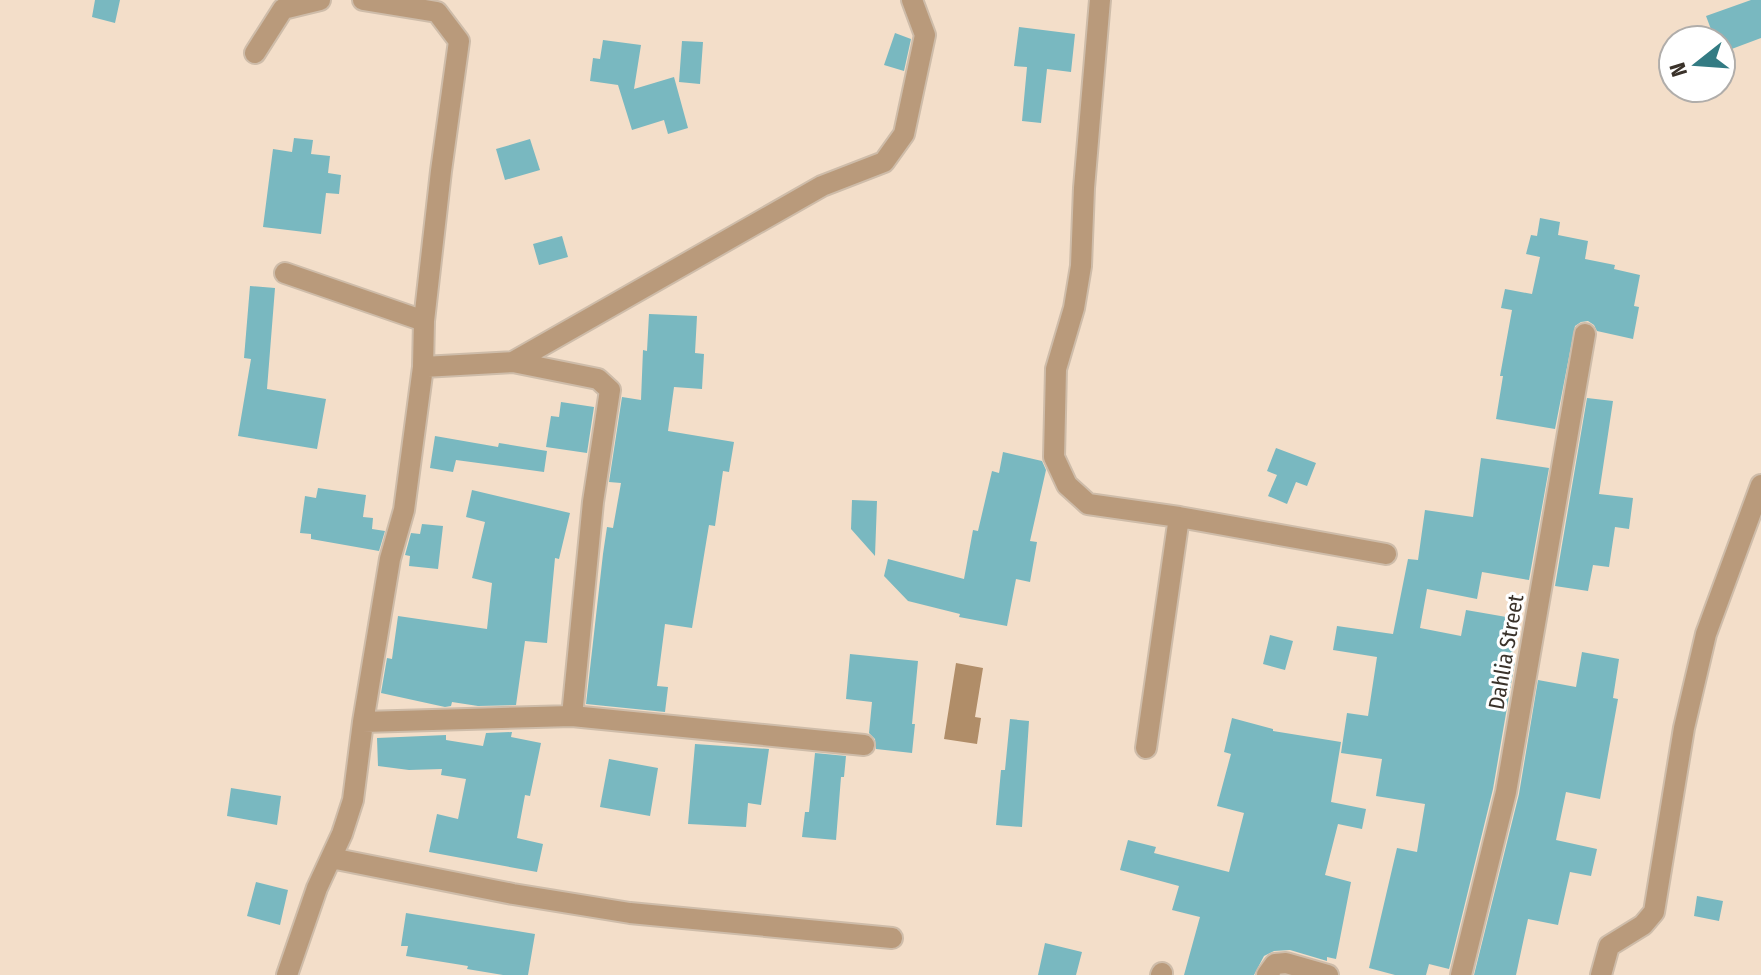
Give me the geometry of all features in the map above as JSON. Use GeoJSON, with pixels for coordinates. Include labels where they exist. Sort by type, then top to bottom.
{"type":"FeatureCollection","features":[{"type":"Feature","properties":{"kind":"street"},"geometry":{"type":"LineString","coordinates":[[255,53],[283,9],[320,0]]}},
{"type":"Feature","properties":{"kind":"street"},"geometry":{"type":"LineString","coordinates":[[287,975],[317,888],[342,834],[353,800],[390,559],[404,510],[423,367],[424,321],[441,171],[459,41],[437,12],[363,0]]}},
{"type":"Feature","properties":{"kind":"street"},"geometry":{"type":"LineString","coordinates":[[513,362],[822,186],[884,162],[904,134],[925,35],[912,0]]}},
{"type":"Feature","properties":{"kind":"street"},"geometry":{"type":"LineString","coordinates":[[1100,0],[1084,188],[1081,266],[1074,308],[1056,369],[1054,457],[1067,485],[1088,504],[1386,554]]}},
{"type":"Feature","properties":{"kind":"street"},"geometry":{"type":"LineString","coordinates":[[285,273],[424,321]]}},
{"type":"Feature","properties":{"kind":"street","name":"Dahlia Street"},"geometry":{"type":"LineString","coordinates":[[1461,975],[1506,792],[1585,334]]}},
{"type":"Feature","properties":{"kind":"street"},"geometry":{"type":"LineString","coordinates":[[423,367],[513,362],[598,379],[610,390],[593,502],[572,716]]}},
{"type":"Feature","properties":{"kind":"street"},"geometry":{"type":"LineString","coordinates":[[1601,975],[1609,946],[1643,925],[1654,912],[1684,728],[1706,634],[1761,485]]}},
{"type":"Feature","properties":{"kind":"street"},"geometry":{"type":"LineString","coordinates":[[1146,748],[1179,517]]}},
{"type":"Feature","properties":{"kind":"street"},"geometry":{"type":"LineString","coordinates":[[363,722],[572,716],[864,745]]}},
{"type":"Feature","properties":{"kind":"street"},"geometry":{"type":"LineString","coordinates":[[331,858],[513,894],[630,913],[892,938]]}},
{"type":"Feature","properties":{"kind":"street"},"geometry":{"type":"LineString","coordinates":[[1271,970],[1286,963],[1328,975]]}},
{"type":"Feature","properties":{"kind":"shaded area"},"geometry":{"type":"Polygon","coordinates":[[[956,663],[983,668],[975,717],[981,718],[977,744],[944,739],[956,663]]]}},
{"type":"Feature","properties":{"kind":"building"},"geometry":{"type":"Polygon","coordinates":[[[95,0],[120,0],[115,23],[92,17],[95,0]]]}},
{"type":"Feature","properties":{"kind":"building"},"geometry":{"type":"Polygon","coordinates":[[[1751,0],[1761,0],[1761,38],[1737,47],[1737,24],[1709,24],[1706,16],[1751,0]]]}},
{"type":"Feature","properties":{"kind":"building"},"geometry":{"type":"Polygon","coordinates":[[[1019,27],[1075,34],[1071,72],[1047,69],[1041,123],[1022,121],[1027,67],[1014,66],[1019,27]]]}},
{"type":"Feature","properties":{"kind":"building"},"geometry":{"type":"Polygon","coordinates":[[[895,33],[911,39],[904,71],[884,65],[895,33]]]}},
{"type":"Feature","properties":{"kind":"building"},"geometry":{"type":"Polygon","coordinates":[[[603,40],[641,45],[634,89],[674,77],[688,128],[668,134],[664,120],[632,130],[618,85],[590,81],[593,58],[600,59],[603,40]]]}},
{"type":"Feature","properties":{"kind":"building"},"geometry":{"type":"Polygon","coordinates":[[[682,41],[703,42],[700,84],[679,82],[682,41]]]}},
{"type":"Feature","properties":{"kind":"building"},"geometry":{"type":"Polygon","coordinates":[[[294,138],[313,140],[311,154],[330,156],[328,173],[341,175],[339,194],[326,193],[321,234],[263,227],[273,149],[292,152],[294,138]]]}},
{"type":"Feature","properties":{"kind":"building"},"geometry":{"type":"Polygon","coordinates":[[[530,139],[540,170],[505,180],[496,149],[530,139]]]}},
{"type":"Feature","properties":{"kind":"building"},"geometry":{"type":"Polygon","coordinates":[[[1540,218],[1560,222],[1558,235],[1588,241],[1585,259],[1615,265],[1614,269],[1640,275],[1634,306],[1639,307],[1633,339],[1597,331],[1588,321],[1575,326],[1555,429],[1496,419],[1512,310],[1501,308],[1505,289],[1532,294],[1540,257],[1526,254],[1531,235],[1537,236],[1540,218]]]}},
{"type":"Feature","properties":{"kind":"building"},"geometry":{"type":"Polygon","coordinates":[[[562,236],[568,257],[539,265],[533,244],[562,236]]]}},
{"type":"Feature","properties":{"kind":"building"},"geometry":{"type":"Polygon","coordinates":[[[250,286],[275,288],[267,389],[326,399],[317,449],[238,436],[251,359],[244,358],[250,286]]]}},
{"type":"Feature","properties":{"kind":"building"},"geometry":{"type":"Polygon","coordinates":[[[649,314],[697,316],[695,353],[704,354],[702,389],[674,387],[668,431],[734,442],[729,472],[723,471],[715,526],[709,525],[692,628],[665,624],[657,686],[668,687],[665,712],[586,704],[607,527],[613,528],[621,483],[609,482],[622,397],[641,400],[643,350],[647,351],[649,314]]]}},
{"type":"Feature","properties":{"kind":"building"},"geometry":{"type":"Polygon","coordinates":[[[1587,398],[1613,401],[1599,494],[1633,498],[1629,529],[1615,527],[1609,567],[1593,565],[1588,591],[1555,586],[1587,398]]]}},
{"type":"Feature","properties":{"kind":"building"},"geometry":{"type":"Polygon","coordinates":[[[561,402],[594,407],[587,453],[546,447],[551,416],[559,417],[561,402]]]}},
{"type":"Feature","properties":{"kind":"building"},"geometry":{"type":"Polygon","coordinates":[[[435,436],[498,447],[499,443],[547,451],[544,472],[456,460],[453,472],[430,468],[435,436]]]}},
{"type":"Feature","properties":{"kind":"building"},"geometry":{"type":"Polygon","coordinates":[[[1276,448],[1316,463],[1307,486],[1296,482],[1287,504],[1268,496],[1277,475],[1267,471],[1276,448]]]}},
{"type":"Feature","properties":{"kind":"building"},"geometry":{"type":"Polygon","coordinates":[[[1003,452],[1042,461],[1046,470],[1030,541],[1037,542],[1030,582],[1016,579],[1007,626],[959,617],[960,614],[908,601],[884,576],[888,559],[964,579],[973,530],[978,531],[992,471],[999,473],[1003,452]]]}},
{"type":"Feature","properties":{"kind":"building"},"geometry":{"type":"Polygon","coordinates":[[[1481,458],[1549,468],[1529,580],[1482,572],[1477,599],[1427,589],[1420,628],[1461,636],[1466,610],[1518,619],[1511,660],[1515,661],[1493,789],[1449,969],[1429,964],[1426,975],[1395,975],[1369,968],[1397,848],[1417,852],[1425,804],[1376,796],[1382,759],[1341,753],[1347,713],[1368,716],[1377,657],[1333,650],[1337,626],[1393,634],[1408,559],[1418,560],[1425,510],[1473,517],[1481,458]]]}},
{"type":"Feature","properties":{"kind":"building"},"geometry":{"type":"Polygon","coordinates":[[[318,488],[366,495],[363,517],[373,518],[372,529],[385,531],[379,551],[311,539],[311,534],[300,533],[305,496],[316,498],[318,488]]]}},
{"type":"Feature","properties":{"kind":"building"},"geometry":{"type":"Polygon","coordinates":[[[472,490],[570,513],[559,559],[555,558],[547,643],[525,641],[516,705],[478,706],[452,702],[451,706],[445,707],[381,693],[387,658],[392,659],[398,616],[487,629],[492,583],[472,578],[485,522],[466,517],[472,490]]]}},
{"type":"Feature","properties":{"kind":"building"},"geometry":{"type":"Polygon","coordinates":[[[852,500],[877,501],[875,556],[851,529],[852,500]]]}},
{"type":"Feature","properties":{"kind":"building"},"geometry":{"type":"Polygon","coordinates":[[[422,524],[443,526],[438,569],[409,566],[410,556],[405,555],[411,533],[420,534],[422,524]]]}},
{"type":"Feature","properties":{"kind":"building"},"geometry":{"type":"Polygon","coordinates":[[[1270,635],[1293,641],[1285,670],[1263,664],[1270,635]]]}},
{"type":"Feature","properties":{"kind":"building"},"geometry":{"type":"Polygon","coordinates":[[[1582,652],[1619,659],[1613,698],[1618,699],[1600,799],[1566,792],[1556,840],[1597,849],[1591,876],[1570,872],[1558,925],[1528,919],[1516,975],[1474,975],[1519,794],[1538,680],[1576,687],[1582,652]]]}},
{"type":"Feature","properties":{"kind":"building"},"geometry":{"type":"Polygon","coordinates":[[[850,654],[918,661],[912,753],[876,749],[875,739],[869,733],[872,702],[846,699],[850,654]]]}},
{"type":"Feature","properties":{"kind":"building"},"geometry":{"type":"Polygon","coordinates":[[[1232,718],[1273,731],[1341,742],[1331,802],[1366,809],[1362,829],[1338,824],[1325,875],[1351,882],[1336,959],[1327,957],[1327,961],[1290,950],[1274,951],[1264,956],[1254,975],[1184,975],[1200,917],[1172,910],[1179,886],[1120,870],[1128,840],[1156,847],[1154,853],[1229,872],[1244,813],[1217,806],[1231,754],[1224,752],[1232,718]]]}},
{"type":"Feature","properties":{"kind":"building"},"geometry":{"type":"Polygon","coordinates":[[[1010,719],[1029,721],[1022,827],[996,825],[1010,719]]]}},
{"type":"Feature","properties":{"kind":"building"},"geometry":{"type":"Polygon","coordinates":[[[512,732],[511,737],[541,743],[530,796],[525,795],[517,838],[543,844],[537,872],[429,852],[437,814],[458,819],[466,779],[441,775],[442,769],[409,770],[378,766],[377,738],[446,735],[446,740],[483,746],[486,733],[512,732]]]}},
{"type":"Feature","properties":{"kind":"building"},"geometry":{"type":"Polygon","coordinates":[[[695,744],[769,749],[761,805],[748,803],[746,827],[688,824],[695,744]]]}},
{"type":"Feature","properties":{"kind":"building"},"geometry":{"type":"Polygon","coordinates":[[[815,753],[846,756],[844,777],[841,777],[836,840],[802,837],[805,812],[809,812],[815,753]]]}},
{"type":"Feature","properties":{"kind":"building"},"geometry":{"type":"Polygon","coordinates":[[[609,759],[658,768],[650,816],[600,807],[609,759]]]}},
{"type":"Feature","properties":{"kind":"building"},"geometry":{"type":"Polygon","coordinates":[[[231,788],[281,796],[277,825],[227,816],[231,788]]]}},
{"type":"Feature","properties":{"kind":"building"},"geometry":{"type":"Polygon","coordinates":[[[256,882],[288,890],[280,925],[247,916],[256,882]]]}},
{"type":"Feature","properties":{"kind":"building"},"geometry":{"type":"Polygon","coordinates":[[[1697,896],[1723,901],[1719,921],[1694,916],[1697,896]]]}},
{"type":"Feature","properties":{"kind":"building"},"geometry":{"type":"Polygon","coordinates":[[[406,913],[535,934],[528,975],[503,975],[406,956],[408,946],[401,946],[406,913]]]}},
{"type":"Feature","properties":{"kind":"building"},"geometry":{"type":"Polygon","coordinates":[[[1045,943],[1082,952],[1076,975],[1038,975],[1045,943]]]}}]}
